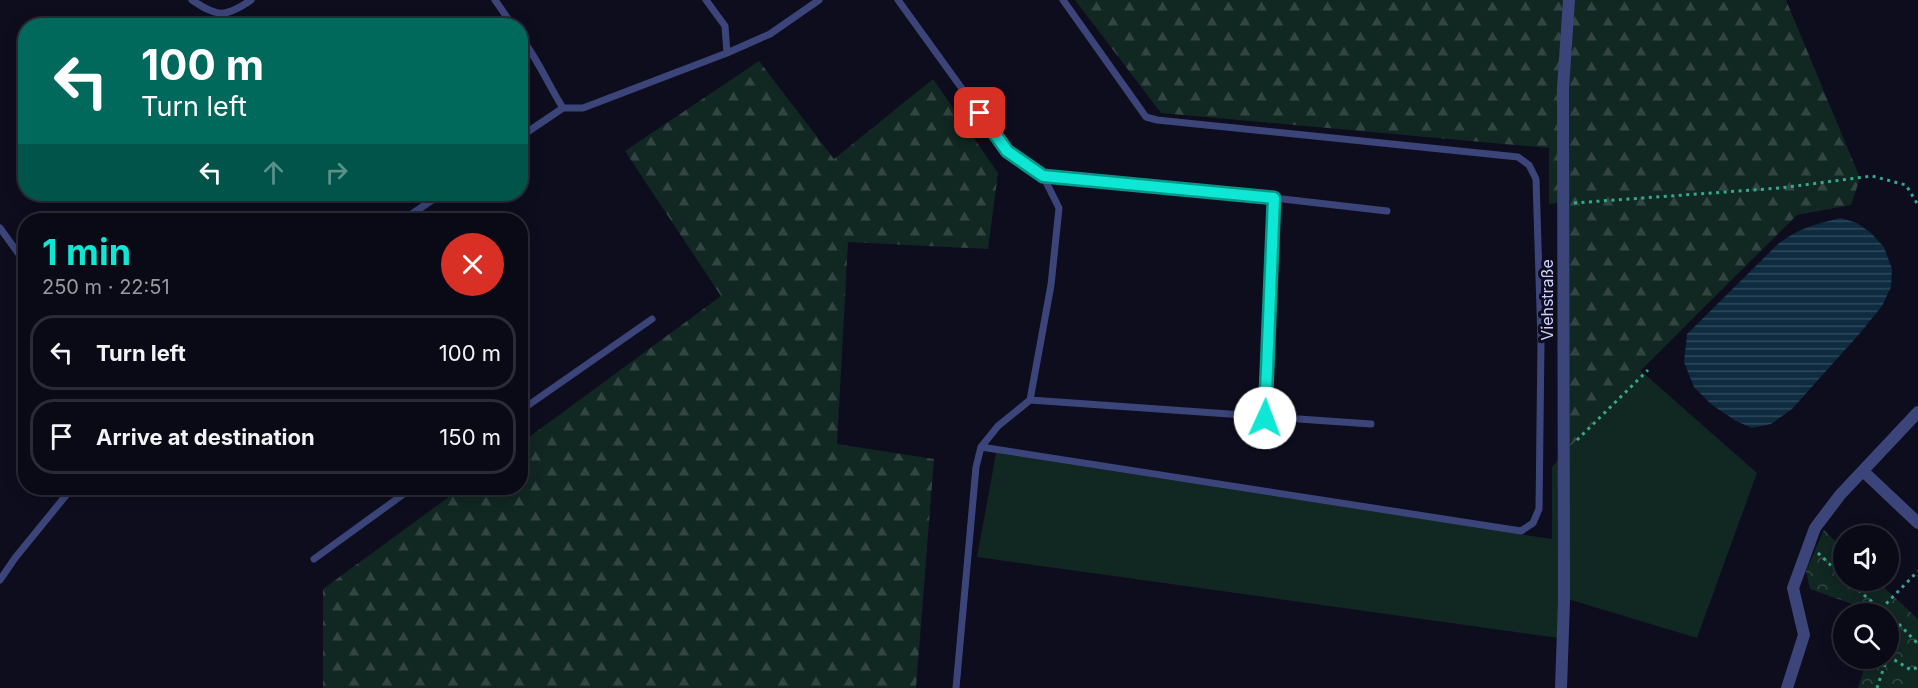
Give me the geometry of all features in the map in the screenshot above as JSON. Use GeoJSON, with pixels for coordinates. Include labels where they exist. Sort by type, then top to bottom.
{"type":"FeatureCollection","features":[{"type":"Feature","properties":{"kind":"street","name":"Viehstraße"},"geometry":{"type":"LineString","coordinates":[[1561,688],[1564,601],[1563,88],[1569,0]]}},
{"type":"Feature","properties":{"kind":"street"},"geometry":{"type":"LineString","coordinates":[[1787,688],[1804,636],[1793,588],[1809,543],[1821,519],[1918,412]]}},
{"type":"Feature","properties":{"kind":"street"},"geometry":{"type":"LineString","coordinates":[[1863,471],[1918,524]]}},
{"type":"Feature","properties":{"kind":"lane"},"geometry":{"type":"LineString","coordinates":[[192,0],[212,13],[235,11],[251,0]]}},
{"type":"Feature","properties":{"kind":"lane"},"geometry":{"type":"LineString","coordinates":[[495,0],[507,18]]}},
{"type":"Feature","properties":{"kind":"lane"},"geometry":{"type":"LineString","coordinates":[[706,0],[725,26],[727,53]]}},
{"type":"Feature","properties":{"kind":"lane"},"geometry":{"type":"LineString","coordinates":[[528,132],[563,108],[583,108],[727,53],[770,34],[819,0]]}},
{"type":"Feature","properties":{"kind":"lane"},"geometry":{"type":"LineString","coordinates":[[898,0],[1007,151],[1043,176],[1059,208],[1051,285],[1030,400],[998,426],[981,447],[976,467],[956,688]]}},
{"type":"Feature","properties":{"kind":"lane"},"geometry":{"type":"LineString","coordinates":[[981,447],[1521,531],[1533,522],[1539,509],[1540,319],[1536,179],[1529,165],[1518,157],[1157,120],[1146,117],[1063,0]]}},
{"type":"Feature","properties":{"kind":"lane"},"geometry":{"type":"LineString","coordinates":[[528,46],[563,108]]}},
{"type":"Feature","properties":{"kind":"lane"},"geometry":{"type":"LineString","coordinates":[[1043,176],[1387,211]]}},
{"type":"Feature","properties":{"kind":"lane"},"geometry":{"type":"LineString","coordinates":[[1265,418],[1274,198]]}},
{"type":"Feature","properties":{"kind":"lane"},"geometry":{"type":"LineString","coordinates":[[413,213],[431,201]]}},
{"type":"Feature","properties":{"kind":"lane"},"geometry":{"type":"LineString","coordinates":[[0,228],[18,253]]}},
{"type":"Feature","properties":{"kind":"lane"},"geometry":{"type":"LineString","coordinates":[[528,405],[652,319]]}},
{"type":"Feature","properties":{"kind":"lane"},"geometry":{"type":"LineString","coordinates":[[1030,400],[1371,424]]}},
{"type":"Feature","properties":{"kind":"lane"},"geometry":{"type":"LineString","coordinates":[[0,580],[66,495]]}},
{"type":"Feature","properties":{"kind":"lane"},"geometry":{"type":"LineString","coordinates":[[314,559],[402,495]]}},
{"type":"Feature","properties":{"kind":"path"},"geometry":{"type":"LineString","coordinates":[[1564,204],[1780,188],[1872,176],[1906,185],[1918,205]]}},
{"type":"Feature","properties":{"kind":"path"},"geometry":{"type":"LineString","coordinates":[[1577,440],[1648,370]]}},
{"type":"Feature","properties":{"kind":"path"},"geometry":{"type":"LineString","coordinates":[[1809,543],[1833,567]]}},
{"type":"Feature","properties":{"kind":"path"},"geometry":{"type":"LineString","coordinates":[[1887,603],[1918,571]]}},
{"type":"Feature","properties":{"kind":"path"},"geometry":{"type":"LineString","coordinates":[[1859,591],[1874,603]]}},
{"type":"Feature","properties":{"kind":"path"},"geometry":{"type":"LineString","coordinates":[[1899,624],[1918,644]]}},
{"type":"Feature","properties":{"kind":"path"},"geometry":{"type":"LineString","coordinates":[[1899,663],[1911,670],[1918,667]]}},
{"type":"Feature","properties":{"kind":"path"},"geometry":{"type":"LineString","coordinates":[[1877,688],[1884,669]]}},
{"type":"Feature","properties":{"kind":"green space"},"geometry":{"type":"Polygon","coordinates":[[[1075,0],[1786,0],[1860,178],[1851,205],[1797,215],[1645,366],[1569,448],[1566,202],[1549,204],[1549,148],[1161,113],[1075,0]]]}},
{"type":"Feature","properties":{"kind":"green space"},"geometry":{"type":"Polygon","coordinates":[[[759,61],[834,159],[933,79],[998,173],[988,249],[848,242],[837,444],[934,459],[916,688],[323,688],[323,589],[451,495],[528,495],[528,438],[721,296],[625,151],[759,61]]]}},
{"type":"Feature","properties":{"kind":"green space"},"geometry":{"type":"Polygon","coordinates":[[[1640,370],[1757,473],[1697,638],[1561,597],[1559,638],[977,557],[996,453],[1552,539],[1552,467],[1640,370]]]}},
{"type":"Feature","properties":{"kind":"green space"},"geometry":{"type":"Polygon","coordinates":[[[1824,530],[1833,539],[1833,591],[1888,591],[1918,619],[1918,688],[1858,688],[1864,669],[1899,669],[1899,603],[1849,603],[1810,589],[1806,571],[1824,530]]]}},
{"type":"Feature","properties":{"kind":"water"},"geometry":{"type":"Polygon","coordinates":[[[1841,218],[1857,223],[1871,233],[1884,247],[1892,269],[1891,287],[1882,306],[1792,409],[1771,424],[1752,428],[1736,421],[1712,405],[1694,387],[1684,362],[1687,334],[1778,244],[1808,227],[1841,218]]]}},
{"type":"Feature","properties":{"kind":"route"},"geometry":{"type":"LineString","coordinates":[[980,113],[1007,151],[1043,176],[1274,198],[1265,418]]}}]}
